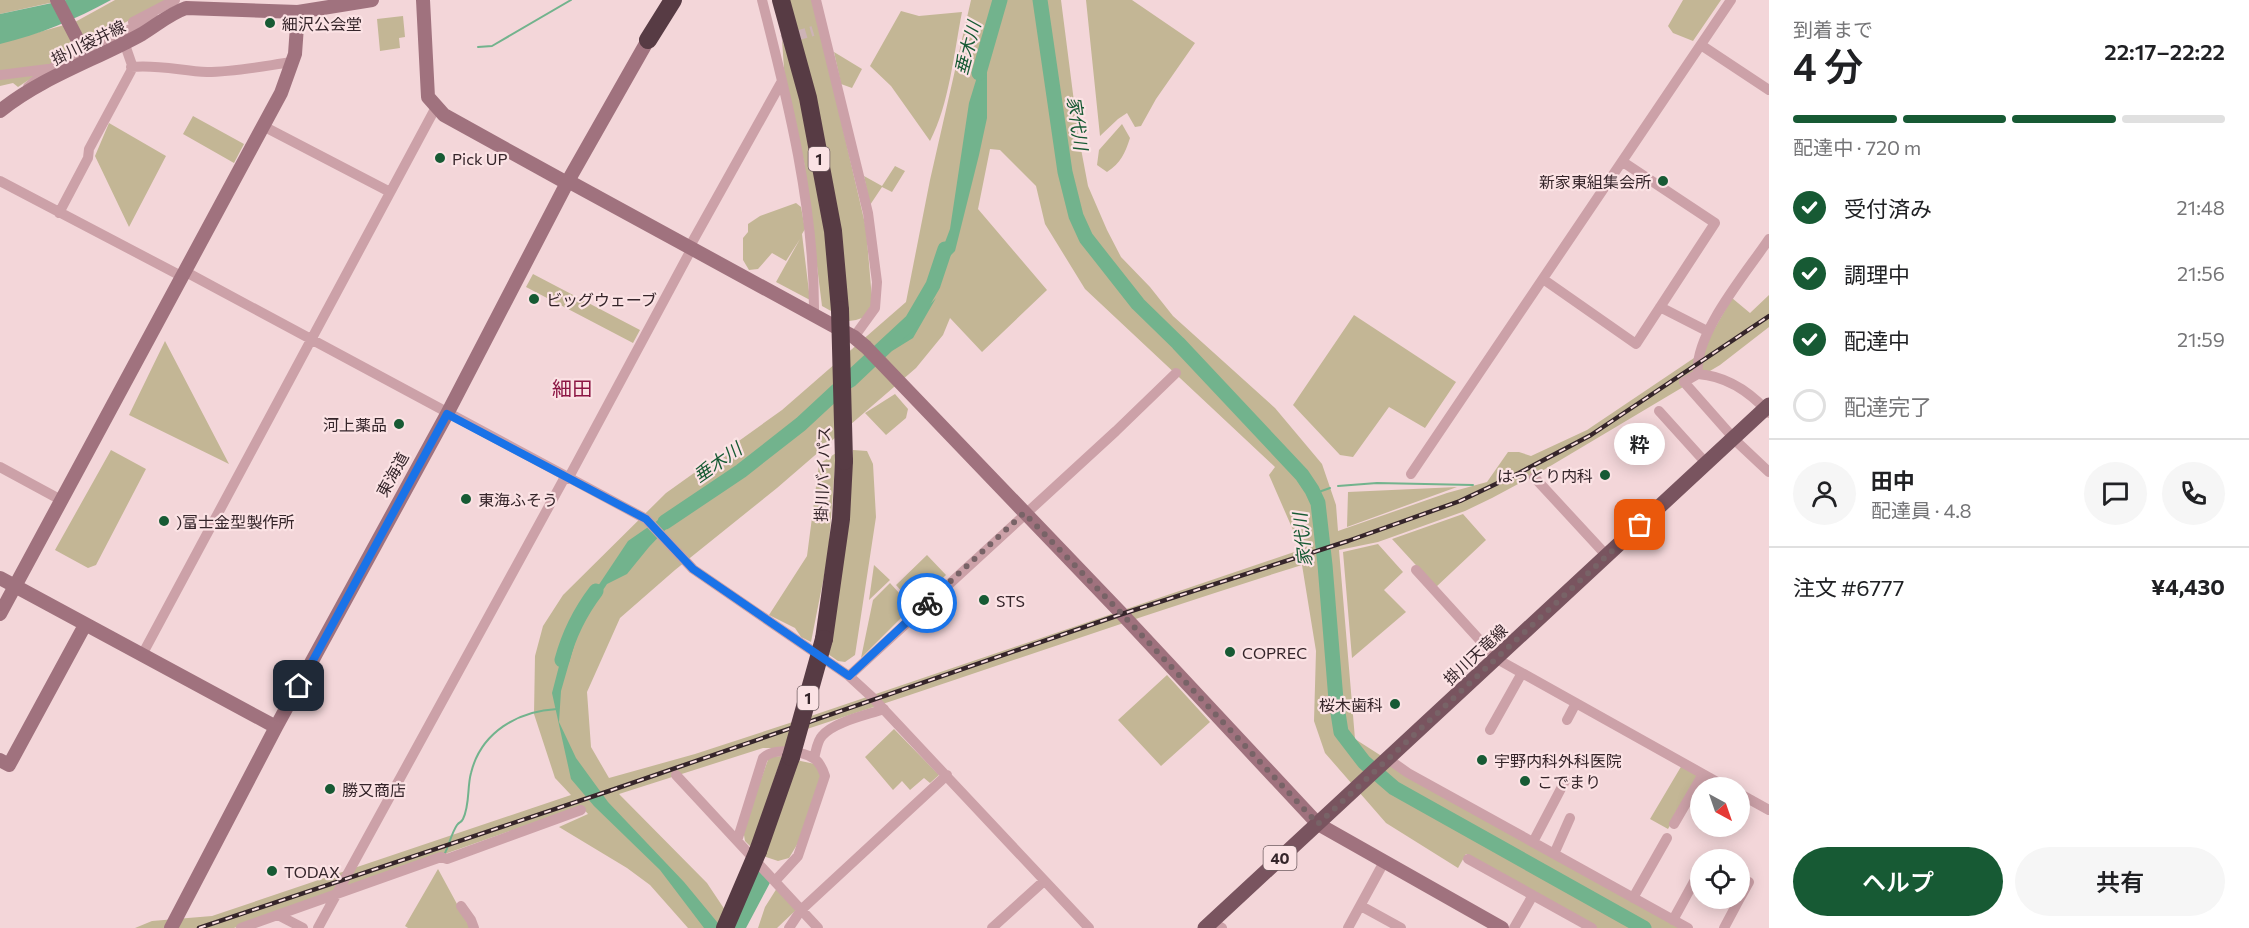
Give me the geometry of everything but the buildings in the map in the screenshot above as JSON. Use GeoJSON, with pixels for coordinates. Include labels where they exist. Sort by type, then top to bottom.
{"type":"FeatureCollection","features":[{"type":"Feature","properties":{"kind":"highway"},"geometry":{"type":"LineString","coordinates":[[648,40],[668,0]]}},
{"type":"Feature","properties":{"kind":"highway"},"geometry":{"type":"LineString","coordinates":[[648,40],[673,0]]}},
{"type":"Feature","properties":{"kind":"highway","name":"掛川バイパス"},"geometry":{"type":"LineString","coordinates":[[725,928],[759,851],[791,757],[824,639],[842,519],[844,404],[840,310],[833,231],[808,98],[784,3]]}},
{"type":"Feature","properties":{"kind":"main road","name":"掛川天竜線"},"geometry":{"type":"LineString","coordinates":[[1213,926],[1355,789],[1706,463],[1768,409]]}},
{"type":"Feature","properties":{"kind":"street"},"geometry":{"type":"LineString","coordinates":[[57,0],[82,48]]}},
{"type":"Feature","properties":{"kind":"street","name":"掛川袋井線"},"geometry":{"type":"LineString","coordinates":[[0,111],[12,101],[173,7],[298,12],[315,5],[372,0]]}},
{"type":"Feature","properties":{"kind":"street"},"geometry":{"type":"LineString","coordinates":[[423,0],[428,97],[444,115],[854,337],[1137,630],[1318,824],[1502,928]]}},
{"type":"Feature","properties":{"kind":"street"},"geometry":{"type":"LineString","coordinates":[[636,62],[662,0]]}},
{"type":"Feature","properties":{"kind":"street"},"geometry":{"type":"LineString","coordinates":[[762,0],[777,41],[782,81],[801,171],[809,239],[814,315]]}},
{"type":"Feature","properties":{"kind":"street"},"geometry":{"type":"LineString","coordinates":[[1411,474],[1731,0]]}},
{"type":"Feature","properties":{"kind":"street"},"geometry":{"type":"LineString","coordinates":[[819,3],[818,29],[868,213],[877,282],[875,308],[854,337]]}},
{"type":"Feature","properties":{"kind":"street"},"geometry":{"type":"LineString","coordinates":[[0,614],[281,93],[295,54],[298,12]]}},
{"type":"Feature","properties":{"kind":"street"},"geometry":{"type":"LineString","coordinates":[[12,101],[42,74],[82,48],[122,38],[132,67],[131,71],[89,149],[88,158],[59,213]]}},
{"type":"Feature","properties":{"kind":"street","name":"東海道"},"geometry":{"type":"LineString","coordinates":[[171,928],[276,728],[447,414],[568,182],[648,40]]}},
{"type":"Feature","properties":{"kind":"street"},"geometry":{"type":"LineString","coordinates":[[1701,45],[1769,90]]}},
{"type":"Feature","properties":{"kind":"street"},"geometry":{"type":"LineString","coordinates":[[132,67],[144,66],[206,72],[292,62]]}},
{"type":"Feature","properties":{"kind":"street"},"geometry":{"type":"LineString","coordinates":[[0,75],[54,68]]}},
{"type":"Feature","properties":{"kind":"street"},"geometry":{"type":"LineString","coordinates":[[318,928],[782,81]]}},
{"type":"Feature","properties":{"kind":"street"},"geometry":{"type":"LineString","coordinates":[[142,655],[436,107]]}},
{"type":"Feature","properties":{"kind":"street"},"geometry":{"type":"LineString","coordinates":[[263,126],[390,192]]}},
{"type":"Feature","properties":{"kind":"street"},"geometry":{"type":"LineString","coordinates":[[1543,279],[1636,344],[1715,223],[1623,162]]}},
{"type":"Feature","properties":{"kind":"street"},"geometry":{"type":"LineString","coordinates":[[0,181],[310,340],[646,519],[693,569],[849,676],[947,775],[1089,928]]}},
{"type":"Feature","properties":{"kind":"street"},"geometry":{"type":"LineString","coordinates":[[1698,374],[1697,363],[1707,331],[1769,239]]}},
{"type":"Feature","properties":{"kind":"street"},"geometry":{"type":"LineString","coordinates":[[1660,307],[1707,331]]}},
{"type":"Feature","properties":{"kind":"street"},"geometry":{"type":"LineString","coordinates":[[849,676],[1176,373]]}},
{"type":"Feature","properties":{"kind":"street"},"geometry":{"type":"LineString","coordinates":[[1768,409],[1726,379],[1698,374],[1684,382],[1734,438],[1769,472]]}},
{"type":"Feature","properties":{"kind":"street"},"geometry":{"type":"LineString","coordinates":[[1659,411],[1706,463]]}},
{"type":"Feature","properties":{"kind":"street"},"geometry":{"type":"LineString","coordinates":[[0,467],[61,500]]}},
{"type":"Feature","properties":{"kind":"street"},"geometry":{"type":"LineString","coordinates":[[1534,477],[1607,556]]}},
{"type":"Feature","properties":{"kind":"street"},"geometry":{"type":"LineString","coordinates":[[1416,570],[1497,659],[1708,777]]}},
{"type":"Feature","properties":{"kind":"street"},"geometry":{"type":"LineString","coordinates":[[0,578],[276,728]]}},
{"type":"Feature","properties":{"kind":"street"},"geometry":{"type":"LineString","coordinates":[[0,760],[9,765],[85,624]]}},
{"type":"Feature","properties":{"kind":"street"},"geometry":{"type":"LineString","coordinates":[[1490,730],[1522,673]]}},
{"type":"Feature","properties":{"kind":"street"},"geometry":{"type":"LineString","coordinates":[[1567,720],[1576,703]]}},
{"type":"Feature","properties":{"kind":"street"},"geometry":{"type":"LineString","coordinates":[[814,758],[820,737],[827,732],[840,724],[884,709]]}},
{"type":"Feature","properties":{"kind":"street"},"geometry":{"type":"LineString","coordinates":[[737,841],[763,758],[768,753],[782,750],[814,758],[825,776],[798,856],[775,881]]}},
{"type":"Feature","properties":{"kind":"street"},"geometry":{"type":"LineString","coordinates":[[1388,759],[1408,773],[1678,925],[1690,896]]}},
{"type":"Feature","properties":{"kind":"street"},"geometry":{"type":"LineString","coordinates":[[1674,824],[1703,774]]}},
{"type":"Feature","properties":{"kind":"street"},"geometry":{"type":"LineString","coordinates":[[676,775],[818,928]]}},
{"type":"Feature","properties":{"kind":"street"},"geometry":{"type":"LineString","coordinates":[[789,928],[801,910],[947,775]]}},
{"type":"Feature","properties":{"kind":"street"},"geometry":{"type":"LineString","coordinates":[[1533,842],[1565,781]]}},
{"type":"Feature","properties":{"kind":"street"},"geometry":{"type":"LineString","coordinates":[[1750,800],[1769,810]]}},
{"type":"Feature","properties":{"kind":"street"},"geometry":{"type":"LineString","coordinates":[[241,928],[441,857],[447,859],[581,810]]}},
{"type":"Feature","properties":{"kind":"street"},"geometry":{"type":"LineString","coordinates":[[1554,854],[1570,818]]}},
{"type":"Feature","properties":{"kind":"street"},"geometry":{"type":"LineString","coordinates":[[1633,898],[1667,838]]}},
{"type":"Feature","properties":{"kind":"street"},"geometry":{"type":"LineString","coordinates":[[1468,859],[1592,928]]}},
{"type":"Feature","properties":{"kind":"street"},"geometry":{"type":"LineString","coordinates":[[1348,928],[1384,862]]}},
{"type":"Feature","properties":{"kind":"street"},"geometry":{"type":"LineString","coordinates":[[992,928],[1044,880]]}},
{"type":"Feature","properties":{"kind":"street"},"geometry":{"type":"LineString","coordinates":[[1514,928],[1533,895]]}},
{"type":"Feature","properties":{"kind":"street"},"geometry":{"type":"LineString","coordinates":[[461,906],[474,928]]}},
{"type":"Feature","properties":{"kind":"street"},"geometry":{"type":"LineString","coordinates":[[1360,906],[1400,928]]}},
{"type":"Feature","properties":{"kind":"street"},"geometry":{"type":"LineString","coordinates":[[1724,928],[1734,909]]}},
{"type":"Feature","properties":{"kind":"street"},"geometry":{"type":"LineString","coordinates":[[278,915],[303,928]]}},
{"type":"Feature","properties":{"kind":"shaded area"},"geometry":{"type":"Polygon","coordinates":[[[0,0],[56,0],[0,14],[0,0]]]}},
{"type":"Feature","properties":{"kind":"shaded area"},"geometry":{"type":"Polygon","coordinates":[[[66,0],[111,0],[57,26],[0,44],[0,14],[66,0]]]}},
{"type":"Feature","properties":{"kind":"shaded area"},"geometry":{"type":"Polygon","coordinates":[[[115,0],[167,0],[115,28],[83,38],[74,50],[18,87],[13,83],[0,86],[0,43],[75,22],[115,0]]]}},
{"type":"Feature","properties":{"kind":"shaded area"},"geometry":{"type":"Polygon","coordinates":[[[788,0],[813,0],[866,228],[872,305],[865,317],[856,320],[849,321],[822,306],[804,162],[785,83],[782,40],[789,8],[788,0]]]}},
{"type":"Feature","properties":{"kind":"shaded area"},"geometry":{"type":"Polygon","coordinates":[[[971,0],[1061,0],[1078,133],[1088,186],[1121,257],[1150,287],[1173,316],[1275,408],[1322,464],[1336,505],[1338,531],[1447,493],[1487,482],[1508,452],[1519,452],[1531,456],[1587,430],[1700,354],[1732,298],[1750,313],[1769,295],[1769,327],[1720,365],[1542,471],[1465,511],[1378,542],[1339,550],[1355,739],[1408,773],[1688,928],[1594,928],[1466,854],[1458,868],[1386,823],[1325,753],[1314,721],[1316,651],[1302,565],[798,732],[787,748],[763,748],[619,794],[707,883],[737,928],[688,928],[650,885],[627,868],[559,827],[588,814],[581,806],[234,928],[135,928],[152,921],[212,916],[571,795],[555,778],[534,714],[535,656],[543,626],[563,595],[666,493],[782,410],[906,302],[930,180],[971,0]],[[990,149],[978,209],[1047,290],[982,352],[950,318],[943,335],[916,368],[777,488],[675,570],[620,618],[587,692],[591,747],[609,778],[695,754],[802,719],[1300,550],[1269,475],[1275,467],[1085,289],[1045,224],[1036,186],[1000,150],[990,149]]]}},
{"type":"Feature","properties":{"kind":"shaded area"},"geometry":{"type":"Polygon","coordinates":[[[1086,0],[1132,0],[1195,43],[1156,99],[1141,126],[1135,127],[1127,113],[1100,136],[1086,0]]]}},
{"type":"Feature","properties":{"kind":"shaded area"},"geometry":{"type":"Polygon","coordinates":[[[1683,0],[1721,0],[1693,41],[1673,33],[1668,26],[1683,0]]]}},
{"type":"Feature","properties":{"kind":"shaded area"},"geometry":{"type":"Polygon","coordinates":[[[901,11],[919,16],[962,12],[946,95],[937,127],[930,141],[891,86],[870,66],[901,11]]]}},
{"type":"Feature","properties":{"kind":"shaded area"},"geometry":{"type":"Polygon","coordinates":[[[403,16],[405,37],[399,38],[400,48],[380,51],[377,19],[403,16]]]}},
{"type":"Feature","properties":{"kind":"shaded area"},"geometry":{"type":"Polygon","coordinates":[[[834,52],[862,69],[852,88],[841,84],[834,52]]]}},
{"type":"Feature","properties":{"kind":"shaded area"},"geometry":{"type":"Polygon","coordinates":[[[984,54],[987,68],[987,118],[955,251],[938,268],[950,229],[969,103],[984,54]]]}},
{"type":"Feature","properties":{"kind":"shaded area"},"geometry":{"type":"Polygon","coordinates":[[[193,116],[244,144],[234,163],[183,134],[193,116]]]}},
{"type":"Feature","properties":{"kind":"shaded area"},"geometry":{"type":"Polygon","coordinates":[[[109,123],[166,156],[129,227],[95,156],[109,123]]]}},
{"type":"Feature","properties":{"kind":"shaded area"},"geometry":{"type":"Polygon","coordinates":[[[1122,124],[1130,138],[1122,157],[1107,172],[1097,165],[1099,150],[1122,124]]]}},
{"type":"Feature","properties":{"kind":"shaded area"},"geometry":{"type":"Polygon","coordinates":[[[895,166],[905,171],[892,192],[882,187],[870,205],[864,176],[882,186],[895,166]]]}},
{"type":"Feature","properties":{"kind":"shaded area"},"geometry":{"type":"Polygon","coordinates":[[[796,203],[801,207],[805,229],[802,234],[810,300],[776,282],[800,239],[786,261],[772,253],[758,269],[749,270],[743,260],[743,238],[748,232],[748,224],[760,216],[796,203]]]}},
{"type":"Feature","properties":{"kind":"shaded area"},"geometry":{"type":"Polygon","coordinates":[[[533,274],[640,330],[633,343],[526,287],[533,274]]]}},
{"type":"Feature","properties":{"kind":"shaded area"},"geometry":{"type":"Polygon","coordinates":[[[936,298],[913,338],[892,351],[855,386],[832,399],[910,325],[936,298]]]}},
{"type":"Feature","properties":{"kind":"shaded area"},"geometry":{"type":"Polygon","coordinates":[[[1354,315],[1456,382],[1425,428],[1389,407],[1353,457],[1340,455],[1293,405],[1354,315]]]}},
{"type":"Feature","properties":{"kind":"shaded area"},"geometry":{"type":"Polygon","coordinates":[[[165,341],[229,464],[129,415],[165,341]]]}},
{"type":"Feature","properties":{"kind":"shaded area"},"geometry":{"type":"Polygon","coordinates":[[[895,394],[908,409],[906,418],[886,435],[865,413],[895,394]]]}},
{"type":"Feature","properties":{"kind":"shaded area"},"geometry":{"type":"Polygon","coordinates":[[[111,450],[146,469],[96,565],[88,568],[55,550],[111,450]]]}},
{"type":"Feature","properties":{"kind":"shaded area"},"geometry":{"type":"Polygon","coordinates":[[[853,450],[867,451],[873,464],[876,517],[855,655],[845,662],[838,661],[828,654],[853,450]]]}},
{"type":"Feature","properties":{"kind":"shaded area"},"geometry":{"type":"Polygon","coordinates":[[[836,453],[828,556],[811,642],[801,637],[795,628],[769,615],[807,556],[819,464],[836,453]]]}},
{"type":"Feature","properties":{"kind":"shaded area"},"geometry":{"type":"Polygon","coordinates":[[[1457,487],[1347,527],[1348,492],[1457,487]]]}},
{"type":"Feature","properties":{"kind":"shaded area"},"geometry":{"type":"Polygon","coordinates":[[[687,507],[627,574],[607,584],[580,625],[561,691],[559,722],[576,758],[608,802],[684,882],[722,928],[704,928],[660,870],[594,806],[571,779],[552,693],[564,647],[584,607],[628,541],[664,516],[687,507]]]}},
{"type":"Feature","properties":{"kind":"shaded area"},"geometry":{"type":"Polygon","coordinates":[[[1463,514],[1486,540],[1436,587],[1392,539],[1463,514]]]}},
{"type":"Feature","properties":{"kind":"shaded area"},"geometry":{"type":"Polygon","coordinates":[[[1378,544],[1403,572],[1384,590],[1406,612],[1352,658],[1343,552],[1378,544]]]}},
{"type":"Feature","properties":{"kind":"shaded area"},"geometry":{"type":"Polygon","coordinates":[[[927,555],[946,575],[914,605],[896,585],[927,555]]]}},
{"type":"Feature","properties":{"kind":"shaded area"},"geometry":{"type":"Polygon","coordinates":[[[874,565],[890,580],[869,600],[874,565]]]}},
{"type":"Feature","properties":{"kind":"shaded area"},"geometry":{"type":"Polygon","coordinates":[[[890,583],[912,607],[861,658],[873,600],[890,583]]]}},
{"type":"Feature","properties":{"kind":"shaded area"},"geometry":{"type":"Polygon","coordinates":[[[1167,675],[1210,722],[1161,766],[1118,720],[1167,675]]]}},
{"type":"Feature","properties":{"kind":"shaded area"},"geometry":{"type":"Polygon","coordinates":[[[894,729],[939,775],[930,783],[924,778],[910,790],[902,781],[893,790],[865,757],[894,729]]]}},
{"type":"Feature","properties":{"kind":"shaded area"},"geometry":{"type":"Polygon","coordinates":[[[782,756],[751,847],[745,841],[743,829],[769,757],[782,756]]]}},
{"type":"Feature","properties":{"kind":"shaded area"},"geometry":{"type":"Polygon","coordinates":[[[796,760],[815,764],[821,775],[798,843],[789,858],[778,861],[763,856],[796,760]]]}},
{"type":"Feature","properties":{"kind":"shaded area"},"geometry":{"type":"Polygon","coordinates":[[[1682,765],[1700,775],[1690,777],[1690,792],[1668,829],[1650,819],[1682,765]]]}},
{"type":"Feature","properties":{"kind":"shaded area"},"geometry":{"type":"Polygon","coordinates":[[[759,864],[772,879],[746,928],[732,928],[759,864]]]}},
{"type":"Feature","properties":{"kind":"shaded area"},"geometry":{"type":"Polygon","coordinates":[[[438,869],[470,928],[408,928],[405,926],[438,869]]]}},
{"type":"Feature","properties":{"kind":"shaded area"},"geometry":{"type":"Polygon","coordinates":[[[777,888],[796,910],[777,928],[758,928],[765,907],[777,888]]]}},
{"type":"Feature","properties":{"kind":"waterway"},"geometry":{"type":"LineString","coordinates":[[478,47],[492,46],[571,0]]}},
{"type":"Feature","properties":{"kind":"waterway","name":"垂木川"},"geometry":{"type":"LineString","coordinates":[[979,73],[1000,0]]}},
{"type":"Feature","properties":{"kind":"waterway","name":"家代川"},"geometry":{"type":"LineString","coordinates":[[1040,0],[1065,172],[1076,216],[1086,238],[1138,304],[1178,343],[1302,475],[1318,503],[1341,732],[1364,762],[1394,788],[1644,928]]}},
{"type":"Feature","properties":{"kind":"waterway","name":"垂木川"},"geometry":{"type":"LineString","coordinates":[[665,522],[741,471],[801,424],[912,321],[933,285],[945,249]]}},
{"type":"Feature","properties":{"kind":"waterway"},"geometry":{"type":"LineString","coordinates":[[1338,486],[1377,483],[1473,485]]}},
{"type":"Feature","properties":{"kind":"waterway"},"geometry":{"type":"LineString","coordinates":[[1313,494],[1330,488]]}},
{"type":"Feature","properties":{"kind":"waterway","name":"垂木川"},"geometry":{"type":"LineString","coordinates":[[562,660],[576,624],[596,591]]}},
{"type":"Feature","properties":{"kind":"waterway"},"geometry":{"type":"LineString","coordinates":[[444,855],[455,829],[465,814],[471,773],[483,746],[492,735],[515,719],[557,709]]}},
{"type":"Feature","properties":{"kind":"tunnel"},"geometry":{"type":"LineString","coordinates":[[782,40],[813,31]]}},
{"type":"Feature","properties":{"kind":"railway"},"geometry":{"type":"LineString","coordinates":[[199,928],[609,791],[1122,614],[1348,541],[1460,501],[1591,435],[1769,316]]}},
{"type":"Feature","properties":{"kind":"way so far"},"geometry":{"type":"LineString","coordinates":[[927,603],[1024,513],[1122,614],[1318,824],[1640,525]]}},
{"type":"Feature","properties":{"kind":"place","name":"細沢公会堂"},"geometry":{"type":"Point","coordinates":[270,23]}},
{"type":"Feature","properties":{"kind":"place","name":"Pick UP"},"geometry":{"type":"Point","coordinates":[440,158]}},
{"type":"Feature","properties":{"kind":"place","name":"新家東組集会所"},"geometry":{"type":"Point","coordinates":[1663,181]}},
{"type":"Feature","properties":{"kind":"place","name":"ビッグウェーブ"},"geometry":{"type":"Point","coordinates":[534,299]}},
{"type":"Feature","properties":{"kind":"place","name":"河上薬品"},"geometry":{"type":"Point","coordinates":[399,424]}},
{"type":"Feature","properties":{"kind":"place","name":"はっとり内科"},"geometry":{"type":"Point","coordinates":[1605,475]}},
{"type":"Feature","properties":{"kind":"place","name":"東海ふそう"},"geometry":{"type":"Point","coordinates":[466,499]}},
{"type":"Feature","properties":{"kind":"place","name":")富士金型製作所"},"geometry":{"type":"Point","coordinates":[164,521]}},
{"type":"Feature","properties":{"kind":"place","name":"粋"},"geometry":{"type":"Point","coordinates":[1640,525]}},
{"type":"Feature","properties":{"kind":"place","name":"STS"},"geometry":{"type":"Point","coordinates":[984,600]}},
{"type":"Feature","properties":{"kind":"place","name":"COPREC"},"geometry":{"type":"Point","coordinates":[1230,652]}},
{"type":"Feature","properties":{"kind":"place","name":"桜木歯科"},"geometry":{"type":"Point","coordinates":[1395,704]}},
{"type":"Feature","properties":{"kind":"place","name":"宇野内科外科医院"},"geometry":{"type":"Point","coordinates":[1482,760]}},
{"type":"Feature","properties":{"kind":"place","name":"こでまり"},"geometry":{"type":"Point","coordinates":[1525,781]}},
{"type":"Feature","properties":{"kind":"place","name":"勝又商店"},"geometry":{"type":"Point","coordinates":[330,789]}},
{"type":"Feature","properties":{"kind":"place","name":"TODAX"},"geometry":{"type":"Point","coordinates":[272,871]}},
{"type":"Feature","properties":{"kind":"district","name":"細田"},"geometry":{"type":"Point","coordinates":[572,388]}},
{"type":"Feature","properties":{"kind":"route"},"geometry":{"type":"LineString","coordinates":[[299,686],[447,414],[646,519],[693,569],[849,676],[927,603]]}}]}
